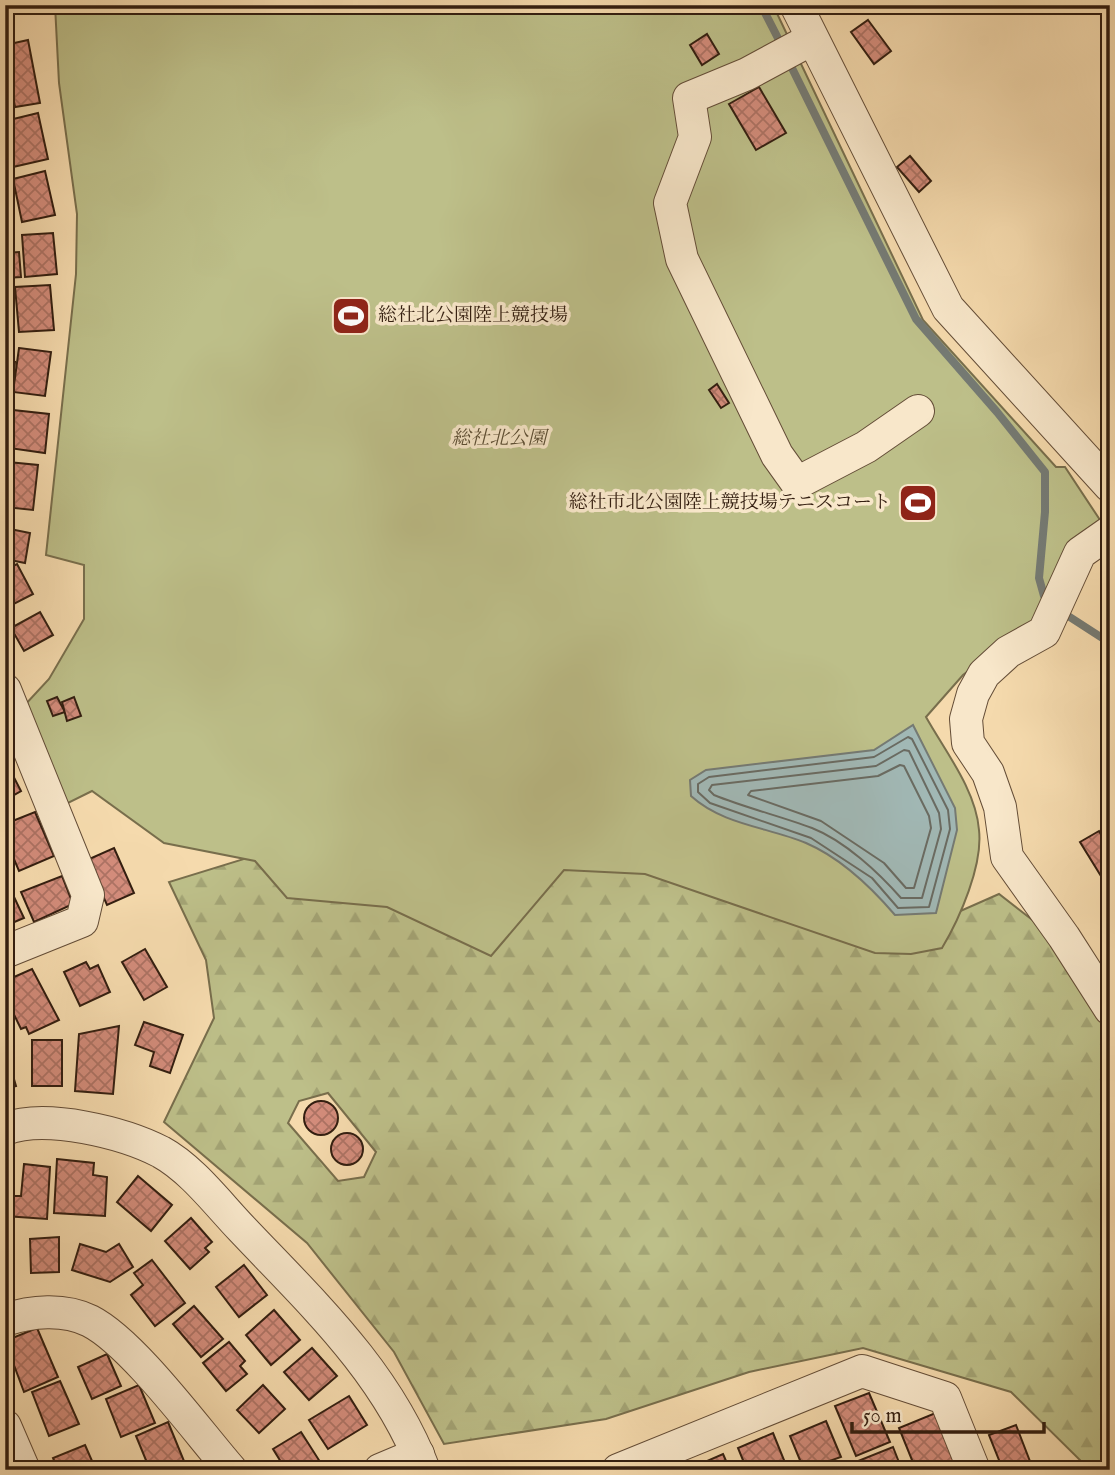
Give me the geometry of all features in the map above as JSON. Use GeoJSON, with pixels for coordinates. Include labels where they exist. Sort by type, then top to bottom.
{"type":"FeatureCollection","features":[{"type":"Feature","properties":{"kind":"street"},"geometry":{"type":"LineString","coordinates":[[796,5],[794,49],[948,308],[1109,484]]}},
{"type":"Feature","properties":{"kind":"street"},"geometry":{"type":"LineString","coordinates":[[794,49],[689,98],[695,138],[670,202],[682,259],[777,456],[797,483],[866,447],[918,411]]}},
{"type":"Feature","properties":{"kind":"street"},"geometry":{"type":"LineString","coordinates":[[1110,532],[1080,553],[1044,632],[1008,652],[984,674],[973,694],[966,719],[968,743],[988,773],[1000,807],[1007,857],[1064,937],[1110,1009]]}},
{"type":"Feature","properties":{"kind":"street"},"geometry":{"type":"LineString","coordinates":[[5,690],[88,895],[82,921],[5,952]]}},
{"type":"Feature","properties":{"kind":"street"},"geometry":{"type":"LineString","coordinates":[[5,1129],[51,1125],[105,1131],[162,1153],[199,1184],[351,1345],[393,1402],[421,1462],[380,1470]]}},
{"type":"Feature","properties":{"kind":"street"},"geometry":{"type":"LineString","coordinates":[[5,1320],[24,1314],[52,1312],[89,1321],[125,1348],[231,1470]]}},
{"type":"Feature","properties":{"kind":"street"},"geometry":{"type":"LineString","coordinates":[[618,1470],[862,1371],[945,1398],[974,1470]]}},
{"type":"Feature","properties":{"kind":"street"},"geometry":{"type":"LineString","coordinates":[[5,1426],[24,1470]]}},
{"type":"Feature","properties":{"kind":"green space","name":"総社北公園"},"geometry":{"type":"Polygon","coordinates":[[[55,5],[773,5],[923,320],[1056,467],[1065,467],[1104,526],[1045,613],[963,675],[926,717],[966,786],[977,815],[979,830],[977,859],[969,891],[942,948],[911,954],[875,953],[645,874],[564,870],[491,956],[387,907],[287,898],[255,861],[164,843],[92,791],[66,804],[23,707],[49,679],[84,619],[84,565],[46,555],[76,274],[77,214],[59,83],[55,5]]]}},
{"type":"Feature","properties":{"kind":"green space"},"geometry":{"type":"Polygon","coordinates":[[[534,838],[922,928],[999,894],[1110,980],[1110,1470],[1086,1470],[1083,1463],[1011,1392],[863,1348],[749,1372],[606,1419],[444,1444],[394,1352],[307,1243],[164,1122],[214,1018],[206,960],[169,882],[273,850],[534,838]],[[328,1093],[299,1101],[288,1123],[338,1181],[364,1177],[376,1152],[328,1093]]]}},
{"type":"Feature","properties":{"kind":"water"},"geometry":{"type":"Polygon","coordinates":[[[913,725],[955,808],[957,830],[936,913],[895,915],[855,874],[819,849],[731,819],[704,806],[691,796],[690,780],[706,770],[874,750],[913,725]]]}},
{"type":"Feature","properties":{"kind":"building"},"geometry":{"type":"Polygon","coordinates":[[[868,20],[891,51],[874,64],[851,32],[868,20]]]}},
{"type":"Feature","properties":{"kind":"building"},"geometry":{"type":"Polygon","coordinates":[[[707,34],[719,54],[702,65],[690,45],[707,34]]]}},
{"type":"Feature","properties":{"kind":"building"},"geometry":{"type":"Polygon","coordinates":[[[28,40],[40,103],[15,107],[13,96],[5,97],[5,45],[28,40]]]}},
{"type":"Feature","properties":{"kind":"building"},"geometry":{"type":"Polygon","coordinates":[[[759,87],[786,133],[756,150],[729,104],[759,87]]]}},
{"type":"Feature","properties":{"kind":"building"},"geometry":{"type":"Polygon","coordinates":[[[38,113],[48,159],[13,167],[5,121],[38,113]]]}},
{"type":"Feature","properties":{"kind":"building"},"geometry":{"type":"Polygon","coordinates":[[[910,156],[931,181],[919,192],[897,167],[910,156]]]}},
{"type":"Feature","properties":{"kind":"building"},"geometry":{"type":"Polygon","coordinates":[[[45,171],[55,215],[22,222],[13,179],[45,171]]]}},
{"type":"Feature","properties":{"kind":"building"},"geometry":{"type":"Polygon","coordinates":[[[53,233],[57,274],[25,277],[22,235],[53,233]]]}},
{"type":"Feature","properties":{"kind":"building"},"geometry":{"type":"Polygon","coordinates":[[[19,252],[21,277],[5,278],[5,253],[19,252]]]}},
{"type":"Feature","properties":{"kind":"building"},"geometry":{"type":"Polygon","coordinates":[[[50,285],[54,330],[19,332],[15,287],[50,285]]]}},
{"type":"Feature","properties":{"kind":"building"},"geometry":{"type":"Polygon","coordinates":[[[19,348],[51,352],[45,396],[13,392],[19,348]]]}},
{"type":"Feature","properties":{"kind":"building"},"geometry":{"type":"Polygon","coordinates":[[[5,361],[15,362],[12,390],[5,389],[5,361]]]}},
{"type":"Feature","properties":{"kind":"building"},"geometry":{"type":"Polygon","coordinates":[[[717,384],[729,403],[721,408],[709,390],[717,384]]]}},
{"type":"Feature","properties":{"kind":"building"},"geometry":{"type":"Polygon","coordinates":[[[13,410],[49,414],[45,453],[9,448],[13,410]]]}},
{"type":"Feature","properties":{"kind":"building"},"geometry":{"type":"Polygon","coordinates":[[[8,462],[38,465],[33,510],[5,507],[8,462]]]}},
{"type":"Feature","properties":{"kind":"building"},"geometry":{"type":"Polygon","coordinates":[[[5,528],[30,533],[25,563],[5,559],[5,528]]]}},
{"type":"Feature","properties":{"kind":"building"},"geometry":{"type":"Polygon","coordinates":[[[17,564],[33,594],[6,608],[5,570],[17,564]]]}},
{"type":"Feature","properties":{"kind":"building"},"geometry":{"type":"Polygon","coordinates":[[[40,612],[53,635],[24,651],[11,628],[40,612]]]}},
{"type":"Feature","properties":{"kind":"building"},"geometry":{"type":"Polygon","coordinates":[[[57,697],[65,712],[53,716],[47,701],[57,697]]]}},
{"type":"Feature","properties":{"kind":"building"},"geometry":{"type":"Polygon","coordinates":[[[74,697],[81,716],[67,721],[62,702],[74,697]]]}},
{"type":"Feature","properties":{"kind":"building"},"geometry":{"type":"Polygon","coordinates":[[[5,763],[21,791],[5,800],[5,763]]]}},
{"type":"Feature","properties":{"kind":"building"},"geometry":{"type":"Polygon","coordinates":[[[35,812],[54,856],[19,871],[5,838],[5,824],[35,812]]]}},
{"type":"Feature","properties":{"kind":"building"},"geometry":{"type":"Polygon","coordinates":[[[1099,831],[1106,843],[1110,841],[1110,878],[1104,881],[1080,842],[1099,831]]]}},
{"type":"Feature","properties":{"kind":"building"},"geometry":{"type":"Polygon","coordinates":[[[114,848],[134,893],[107,905],[87,860],[114,848]]]}},
{"type":"Feature","properties":{"kind":"building"},"geometry":{"type":"Polygon","coordinates":[[[62,876],[73,904],[34,922],[21,892],[62,876]]]}},
{"type":"Feature","properties":{"kind":"building"},"geometry":{"type":"Polygon","coordinates":[[[5,878],[24,918],[5,926],[5,878]]]}},
{"type":"Feature","properties":{"kind":"building"},"geometry":{"type":"Polygon","coordinates":[[[145,949],[167,987],[144,1000],[122,962],[145,949]]]}},
{"type":"Feature","properties":{"kind":"building"},"geometry":{"type":"Polygon","coordinates":[[[86,962],[90,969],[98,965],[110,992],[80,1006],[64,972],[86,962]]]}},
{"type":"Feature","properties":{"kind":"building"},"geometry":{"type":"Polygon","coordinates":[[[32,969],[59,1020],[29,1034],[26,1027],[21,1029],[5,996],[5,981],[32,969]]]}},
{"type":"Feature","properties":{"kind":"building"},"geometry":{"type":"Polygon","coordinates":[[[144,1022],[183,1035],[170,1073],[150,1066],[154,1052],[135,1045],[144,1022]]]}},
{"type":"Feature","properties":{"kind":"building"},"geometry":{"type":"Polygon","coordinates":[[[119,1026],[113,1094],[75,1091],[79,1034],[119,1026]]]}},
{"type":"Feature","properties":{"kind":"building"},"geometry":{"type":"Polygon","coordinates":[[[32,1040],[62,1040],[62,1086],[32,1086],[32,1040]]]}},
{"type":"Feature","properties":{"kind":"building"},"geometry":{"type":"Polygon","coordinates":[[[5,1048],[16,1086],[5,1089],[5,1048]]]}},
{"type":"Feature","properties":{"kind":"building"},"geometry":{"type":"Polygon","coordinates":[[[321,1101],[333,1106],[338,1118],[333,1130],[321,1135],[309,1130],[304,1118],[309,1106],[321,1101]]]}},
{"type":"Feature","properties":{"kind":"building"},"geometry":{"type":"Polygon","coordinates":[[[347,1133],[359,1137],[363,1149],[359,1161],[347,1165],[335,1161],[331,1149],[335,1137],[347,1133]]]}},
{"type":"Feature","properties":{"kind":"building"},"geometry":{"type":"Polygon","coordinates":[[[57,1159],[94,1163],[93,1175],[107,1177],[105,1216],[54,1213],[57,1159]]]}},
{"type":"Feature","properties":{"kind":"building"},"geometry":{"type":"Polygon","coordinates":[[[24,1164],[50,1167],[47,1219],[5,1216],[6,1196],[21,1196],[24,1164]]]}},
{"type":"Feature","properties":{"kind":"building"},"geometry":{"type":"Polygon","coordinates":[[[138,1176],[172,1205],[151,1231],[117,1202],[138,1176]]]}},
{"type":"Feature","properties":{"kind":"building"},"geometry":{"type":"Polygon","coordinates":[[[191,1218],[212,1242],[205,1248],[209,1252],[190,1269],[165,1241],[191,1218]]]}},
{"type":"Feature","properties":{"kind":"building"},"geometry":{"type":"Polygon","coordinates":[[[59,1237],[59,1272],[31,1273],[30,1239],[59,1237]]]}},
{"type":"Feature","properties":{"kind":"building"},"geometry":{"type":"Polygon","coordinates":[[[80,1244],[106,1252],[119,1244],[133,1267],[110,1282],[72,1270],[80,1244]]]}},
{"type":"Feature","properties":{"kind":"building"},"geometry":{"type":"Polygon","coordinates":[[[152,1260],[185,1303],[155,1326],[131,1295],[143,1285],[134,1273],[152,1260]]]}},
{"type":"Feature","properties":{"kind":"building"},"geometry":{"type":"Polygon","coordinates":[[[244,1265],[267,1295],[239,1317],[216,1287],[244,1265]]]}},
{"type":"Feature","properties":{"kind":"building"},"geometry":{"type":"Polygon","coordinates":[[[194,1306],[223,1339],[201,1357],[173,1324],[194,1306]]]}},
{"type":"Feature","properties":{"kind":"building"},"geometry":{"type":"Polygon","coordinates":[[[274,1310],[300,1340],[271,1365],[246,1335],[274,1310]]]}},
{"type":"Feature","properties":{"kind":"building"},"geometry":{"type":"Polygon","coordinates":[[[37,1328],[58,1377],[24,1392],[5,1341],[37,1328]]]}},
{"type":"Feature","properties":{"kind":"building"},"geometry":{"type":"Polygon","coordinates":[[[229,1342],[245,1361],[240,1366],[247,1374],[226,1391],[203,1363],[229,1342]]]}},
{"type":"Feature","properties":{"kind":"building"},"geometry":{"type":"Polygon","coordinates":[[[312,1348],[337,1376],[309,1400],[284,1372],[312,1348]]]}},
{"type":"Feature","properties":{"kind":"building"},"geometry":{"type":"Polygon","coordinates":[[[107,1354],[121,1386],[92,1399],[78,1367],[107,1354]]]}},
{"type":"Feature","properties":{"kind":"building"},"geometry":{"type":"Polygon","coordinates":[[[60,1381],[79,1424],[49,1436],[32,1392],[60,1381]]]}},
{"type":"Feature","properties":{"kind":"building"},"geometry":{"type":"Polygon","coordinates":[[[139,1385],[155,1423],[121,1437],[106,1399],[139,1385]]]}},
{"type":"Feature","properties":{"kind":"building"},"geometry":{"type":"Polygon","coordinates":[[[263,1385],[285,1409],[259,1433],[237,1410],[263,1385]]]}},
{"type":"Feature","properties":{"kind":"building"},"geometry":{"type":"Polygon","coordinates":[[[869,1393],[890,1442],[856,1456],[835,1406],[869,1393]]]}},
{"type":"Feature","properties":{"kind":"building"},"geometry":{"type":"Polygon","coordinates":[[[349,1396],[367,1425],[328,1449],[309,1420],[349,1396]]]}},
{"type":"Feature","properties":{"kind":"building"},"geometry":{"type":"Polygon","coordinates":[[[938,1412],[962,1470],[916,1470],[899,1428],[938,1412]]]}},
{"type":"Feature","properties":{"kind":"building"},"geometry":{"type":"Polygon","coordinates":[[[826,1421],[841,1457],[804,1470],[790,1436],[826,1421]]]}},
{"type":"Feature","properties":{"kind":"building"},"geometry":{"type":"Polygon","coordinates":[[[168,1422],[186,1466],[176,1470],[150,1470],[136,1436],[168,1422]]]}},
{"type":"Feature","properties":{"kind":"building"},"geometry":{"type":"Polygon","coordinates":[[[1016,1425],[1031,1464],[1016,1470],[1003,1470],[989,1435],[1016,1425]]]}},
{"type":"Feature","properties":{"kind":"building"},"geometry":{"type":"Polygon","coordinates":[[[301,1432],[324,1468],[322,1470],[286,1470],[273,1449],[301,1432]]]}},
{"type":"Feature","properties":{"kind":"building"},"geometry":{"type":"Polygon","coordinates":[[[773,1433],[788,1470],[747,1470],[738,1448],[773,1433]]]}},
{"type":"Feature","properties":{"kind":"building"},"geometry":{"type":"Polygon","coordinates":[[[85,1445],[96,1470],[58,1470],[53,1458],[85,1445]]]}},
{"type":"Feature","properties":{"kind":"building"},"geometry":{"type":"Polygon","coordinates":[[[893,1447],[902,1470],[862,1470],[858,1461],[893,1447]]]}},
{"type":"Feature","properties":{"kind":"building"},"geometry":{"type":"Polygon","coordinates":[[[723,1454],[730,1470],[691,1468],[723,1454]]]}},
{"type":"Feature","properties":{"kind":"waterway"},"geometry":{"type":"LineString","coordinates":[[761,5],[782,46]]}},
{"type":"Feature","properties":{"kind":"waterway"},"geometry":{"type":"LineString","coordinates":[[787,58],[916,319],[1045,472],[1045,512],[1039,578],[1044,596],[1050,601]]}},
{"type":"Feature","properties":{"kind":"waterway"},"geometry":{"type":"LineString","coordinates":[[1062,612],[1110,643]]}},
{"type":"Feature","properties":{"kind":"place","name":"総社北公園陸上競技場"},"geometry":{"type":"Point","coordinates":[351,316]}},
{"type":"Feature","properties":{"kind":"place","name":"総社市北公園陸上競技場テニスコート"},"geometry":{"type":"Point","coordinates":[918,503]}}]}
